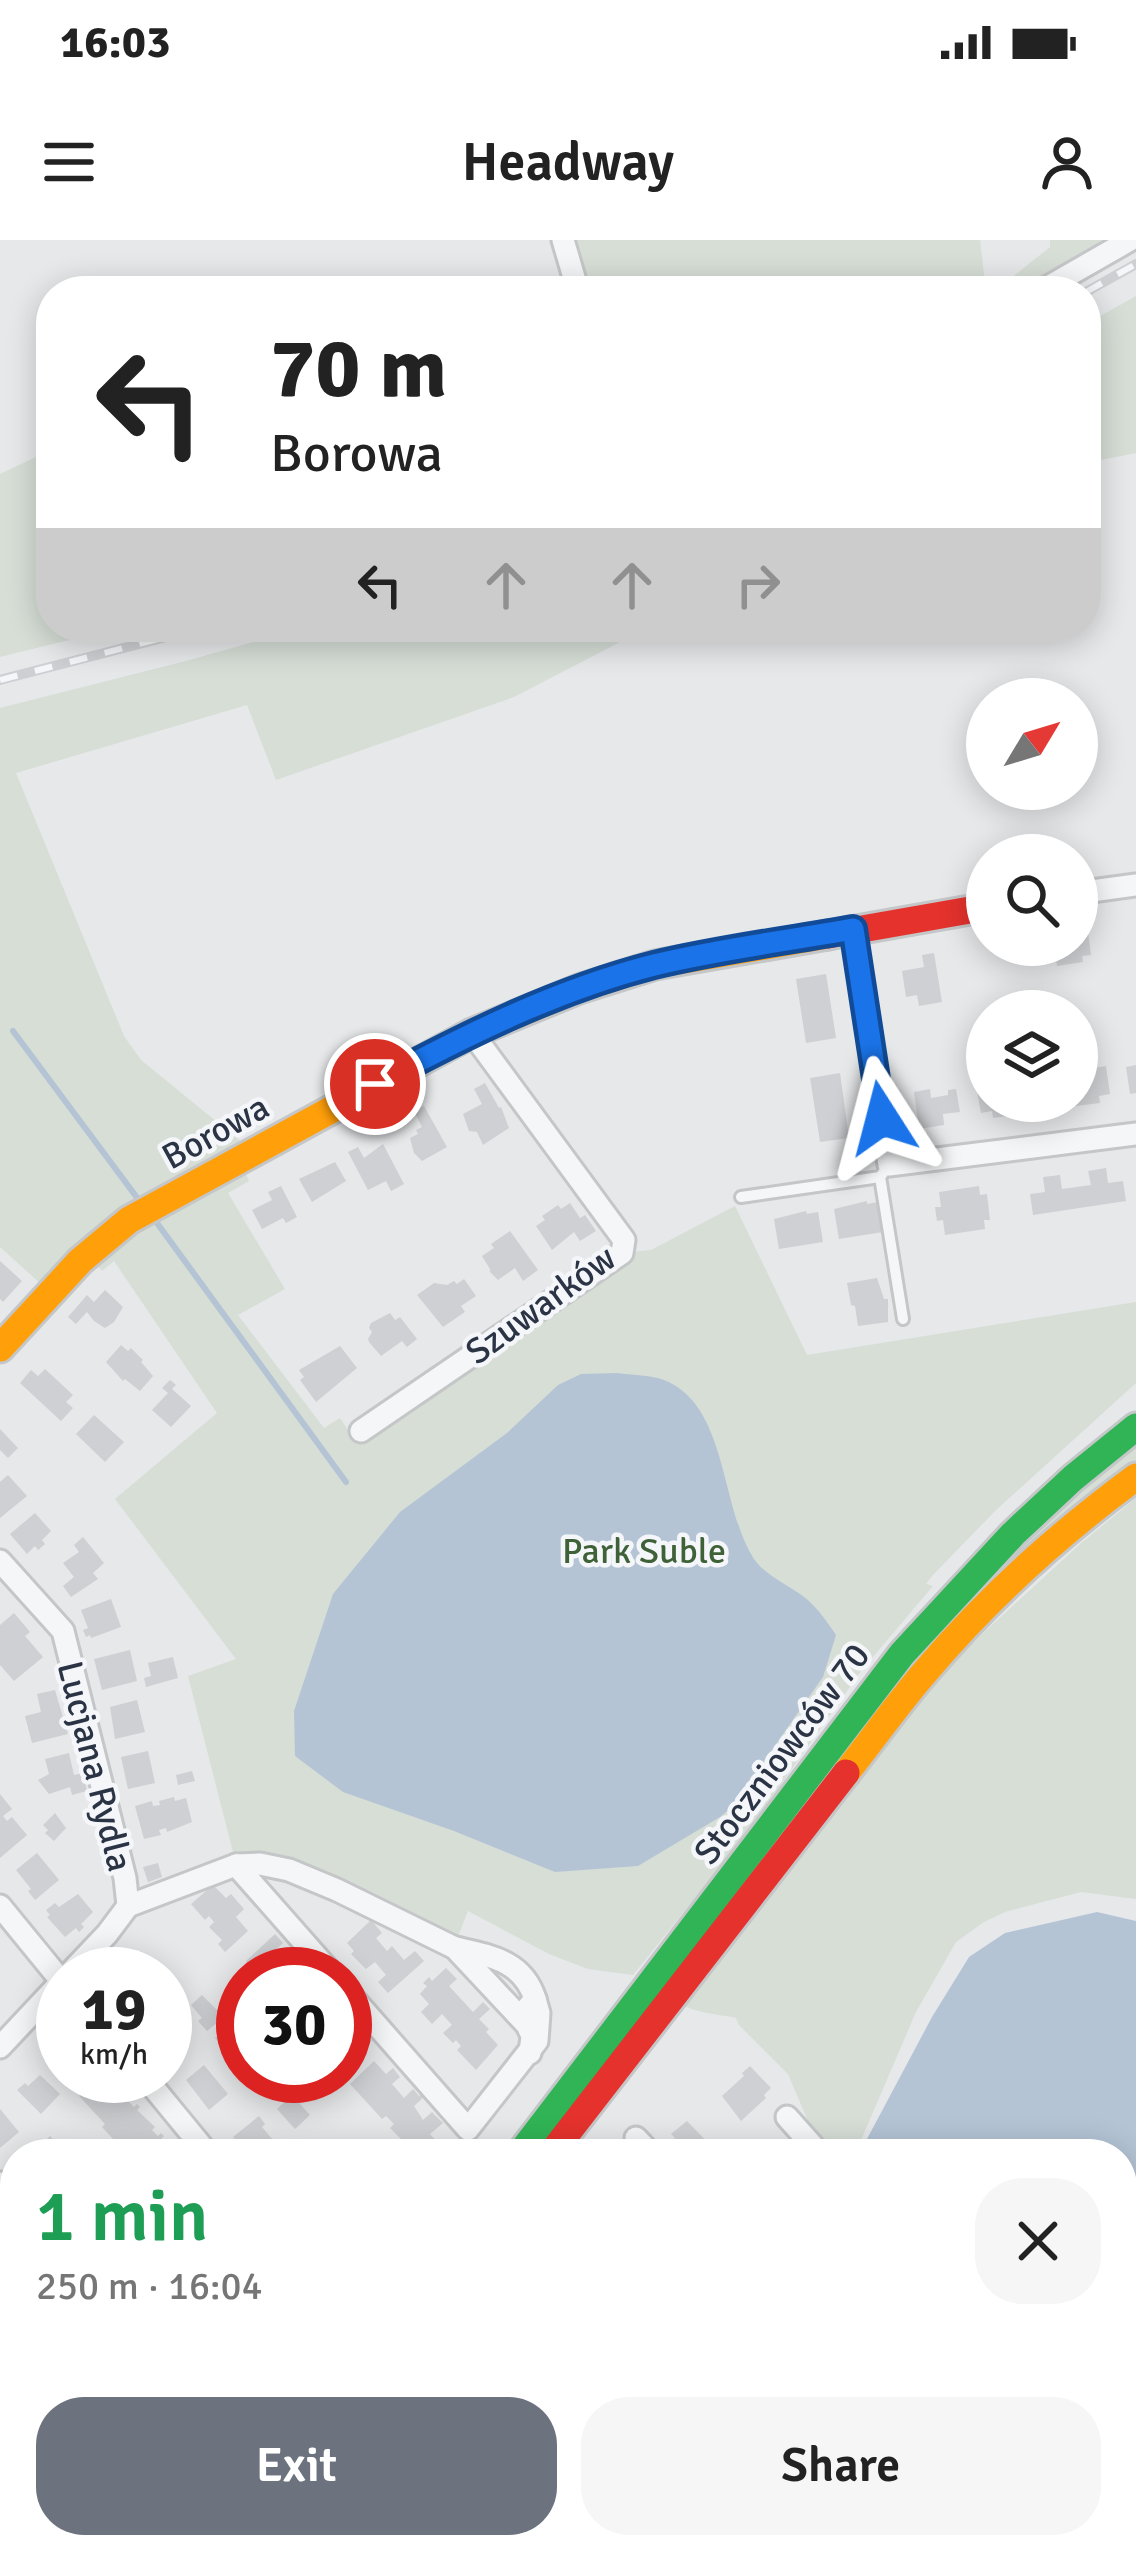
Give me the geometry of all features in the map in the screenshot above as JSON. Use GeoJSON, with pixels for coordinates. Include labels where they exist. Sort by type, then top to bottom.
{"type":"FeatureCollection","features":[{"type":"Feature","properties":{"kind":"street"},"geometry":{"type":"LineString","coordinates":[[562,240],[573,276]]}},
{"type":"Feature","properties":{"kind":"street"},"geometry":{"type":"LineString","coordinates":[[1068,276],[1130,240]]}},
{"type":"Feature","properties":{"kind":"street"},"geometry":{"type":"LineString","coordinates":[[1098,890],[1136,885]]}},
{"type":"Feature","properties":{"kind":"street","name":"Borowa"},"geometry":{"type":"LineString","coordinates":[[0,1348],[80,1261],[129,1220],[472,1033],[579,989],[655,965],[966,910]]}},
{"type":"Feature","properties":{"kind":"street"},"geometry":{"type":"LineString","coordinates":[[853,929],[885,1171],[1136,1134]]}},
{"type":"Feature","properties":{"kind":"street","name":"Szuwarków"},"geometry":{"type":"LineString","coordinates":[[361,1431],[622,1253],[624,1240],[472,1033]]}},
{"type":"Feature","properties":{"kind":"street","name":"Stoczniowców 70"},"geometry":{"type":"LineString","coordinates":[[531,2139],[936,1613],[1045,1503],[1136,1427]]}},
{"type":"Feature","properties":{"kind":"street","name":"Stoczniowców 70"},"geometry":{"type":"LineString","coordinates":[[562,2139],[926,1670],[1001,1591],[1091,1509],[1136,1477]]}},
{"type":"Feature","properties":{"kind":"street","name":"Lucjana Rydla"},"geometry":{"type":"LineString","coordinates":[[0,1561],[63,1630],[125,1878],[128,1906],[95,1947]]}},
{"type":"Feature","properties":{"kind":"street"},"geometry":{"type":"LineString","coordinates":[[128,1906],[236,1865],[289,1870],[455,1948],[495,1957],[520,1971],[531,1985],[540,2028],[530,2053],[468,2128],[372,2020]]}},
{"type":"Feature","properties":{"kind":"street"},"geometry":{"type":"LineString","coordinates":[[236,1865],[308,1947]]}},
{"type":"Feature","properties":{"kind":"street"},"geometry":{"type":"LineString","coordinates":[[0,1906],[36,1948]]}},
{"type":"Feature","properties":{"kind":"street"},"geometry":{"type":"LineString","coordinates":[[455,1948],[527,2025],[532,2036],[530,2053]]}},
{"type":"Feature","properties":{"kind":"street"},"geometry":{"type":"LineString","coordinates":[[517,2014],[535,1999]]}},
{"type":"Feature","properties":{"kind":"street","name":"Lucjana Rydla"},"geometry":{"type":"LineString","coordinates":[[0,2047],[36,2009]]}},
{"type":"Feature","properties":{"kind":"street"},"geometry":{"type":"LineString","coordinates":[[166,2103],[196,2139]]}},
{"type":"Feature","properties":{"kind":"street"},"geometry":{"type":"LineString","coordinates":[[787,2117],[807,2139]]}},
{"type":"Feature","properties":{"kind":"lane"},"geometry":{"type":"LineString","coordinates":[[741,1197],[885,1171],[903,1319]]}},
{"type":"Feature","properties":{"kind":"green space"},"geometry":{"type":"Polygon","coordinates":[[[576,240],[980,240],[984,276],[582,276],[576,240]]]}},
{"type":"Feature","properties":{"kind":"green space"},"geometry":{"type":"Polygon","coordinates":[[[1050,240],[1108,240],[1049,276],[1014,276],[1050,247],[1050,240]]]}},
{"type":"Feature","properties":{"kind":"green space"},"geometry":{"type":"Polygon","coordinates":[[[1136,296],[1136,453],[1101,460],[1101,316],[1136,296]]]}},
{"type":"Feature","properties":{"kind":"green space"},"geometry":{"type":"Polygon","coordinates":[[[36,457],[36,642],[61,642],[0,657],[0,474],[36,457]]]}},
{"type":"Feature","properties":{"kind":"green space"},"geometry":{"type":"Polygon","coordinates":[[[254,642],[620,642],[514,697],[276,780],[247,705],[16,773],[124,1036],[141,1060],[244,1144],[41,1284],[0,1247],[0,708],[254,642]]]}},
{"type":"Feature","properties":{"kind":"green space","name":"Park Suble"},"geometry":{"type":"Polygon","coordinates":[[[244,1170],[249,1181],[228,1193],[285,1289],[238,1315],[324,1428],[340,1418],[353,1438],[622,1253],[651,1250],[735,1206],[807,1355],[1136,1302],[1136,1383],[995,1511],[932,1576],[926,1584],[933,1586],[861,1671],[744,1837],[633,1975],[588,1969],[549,1954],[468,1911],[457,1939],[304,1862],[234,1856],[188,1676],[236,1659],[115,1499],[217,1413],[114,1261],[102,1271],[93,1260],[244,1170]]]}},
{"type":"Feature","properties":{"kind":"green space"},"geometry":{"type":"Polygon","coordinates":[[[1136,1442],[1136,1461],[971,1606],[1012,1549],[1136,1442]]]}},
{"type":"Feature","properties":{"kind":"green space"},"geometry":{"type":"Polygon","coordinates":[[[1136,1498],[1136,1899],[1081,1892],[1005,1912],[956,1942],[916,2012],[861,2139],[816,2139],[788,2074],[736,2018],[680,2003],[913,1705],[1080,1544],[1136,1498]]]}},
{"type":"Feature","properties":{"kind":"water"},"geometry":{"type":"Polygon","coordinates":[[[581,1374],[659,1378],[685,1393],[712,1434],[754,1559],[813,1605],[836,1635],[823,1677],[748,1784],[747,1807],[731,1808],[638,1866],[555,1872],[343,1792],[295,1756],[294,1711],[333,1594],[400,1512],[507,1433],[558,1385],[581,1374]]]}},
{"type":"Feature","properties":{"kind":"water"},"geometry":{"type":"Polygon","coordinates":[[[1097,1912],[1136,1921],[1136,2139],[867,2139],[969,1957],[1005,1933],[1097,1912]]]}},
{"type":"Feature","properties":{"kind":"building"},"geometry":{"type":"Polygon","coordinates":[[[934,953],[942,1002],[919,1006],[917,995],[906,997],[902,971],[924,967],[922,955],[934,953]]]}},
{"type":"Feature","properties":{"kind":"building"},"geometry":{"type":"Polygon","coordinates":[[[826,974],[836,1038],[806,1043],[796,979],[826,974]]]}},
{"type":"Feature","properties":{"kind":"building"},"geometry":{"type":"Polygon","coordinates":[[[1136,1065],[1136,1093],[1130,1094],[1126,1067],[1136,1065]]]}},
{"type":"Feature","properties":{"kind":"building"},"geometry":{"type":"Polygon","coordinates":[[[1106,1066],[1110,1094],[1099,1096],[1098,1103],[1098,1067],[1106,1066]]]}},
{"type":"Feature","properties":{"kind":"building"},"geometry":{"type":"Polygon","coordinates":[[[840,1073],[849,1138],[820,1142],[810,1078],[840,1073]]]}},
{"type":"Feature","properties":{"kind":"building"},"geometry":{"type":"Polygon","coordinates":[[[485,1083],[509,1128],[483,1145],[477,1132],[469,1131],[463,1114],[482,1104],[474,1089],[485,1083]]]}},
{"type":"Feature","properties":{"kind":"building"},"geometry":{"type":"Polygon","coordinates":[[[930,1089],[931,1098],[956,1089],[960,1112],[943,1114],[944,1125],[919,1129],[914,1092],[930,1089]]]}},
{"type":"Feature","properties":{"kind":"building"},"geometry":{"type":"Polygon","coordinates":[[[424,1106],[447,1147],[422,1161],[410,1138],[422,1127],[414,1111],[424,1106]]]}},
{"type":"Feature","properties":{"kind":"building"},"geometry":{"type":"Polygon","coordinates":[[[383,1144],[404,1184],[391,1191],[386,1181],[368,1190],[348,1152],[358,1147],[364,1158],[383,1144]]]}},
{"type":"Feature","properties":{"kind":"building"},"geometry":{"type":"Polygon","coordinates":[[[335,1162],[346,1181],[312,1202],[299,1179],[335,1162]]]}},
{"type":"Feature","properties":{"kind":"building"},"geometry":{"type":"Polygon","coordinates":[[[1106,1168],[1108,1183],[1123,1181],[1126,1201],[1033,1215],[1030,1194],[1045,1192],[1043,1177],[1060,1175],[1062,1189],[1091,1185],[1088,1171],[1106,1168]]]}},
{"type":"Feature","properties":{"kind":"building"},"geometry":{"type":"Polygon","coordinates":[[[281,1186],[297,1217],[262,1229],[252,1210],[272,1200],[268,1192],[281,1186]]]}},
{"type":"Feature","properties":{"kind":"building"},"geometry":{"type":"Polygon","coordinates":[[[979,1186],[980,1195],[987,1194],[990,1220],[984,1220],[985,1229],[945,1235],[935,1207],[941,1207],[939,1192],[979,1186]]]}},
{"type":"Feature","properties":{"kind":"building"},"geometry":{"type":"Polygon","coordinates":[[[878,1202],[883,1232],[839,1239],[834,1209],[878,1202]]]}},
{"type":"Feature","properties":{"kind":"building"},"geometry":{"type":"Polygon","coordinates":[[[570,1203],[596,1231],[580,1241],[574,1232],[552,1250],[536,1226],[558,1205],[561,1209],[570,1203]]]}},
{"type":"Feature","properties":{"kind":"building"},"geometry":{"type":"Polygon","coordinates":[[[818,1212],[823,1242],[779,1249],[774,1219],[818,1212]]]}},
{"type":"Feature","properties":{"kind":"building"},"geometry":{"type":"Polygon","coordinates":[[[510,1231],[538,1270],[523,1281],[515,1268],[498,1280],[482,1256],[510,1231]]]}},
{"type":"Feature","properties":{"kind":"building"},"geometry":{"type":"Polygon","coordinates":[[[0,1261],[22,1281],[3,1302],[0,1299],[0,1261]]]}},
{"type":"Feature","properties":{"kind":"building"},"geometry":{"type":"Polygon","coordinates":[[[877,1278],[888,1299],[888,1322],[858,1326],[847,1283],[877,1278]]]}},
{"type":"Feature","properties":{"kind":"building"},"geometry":{"type":"Polygon","coordinates":[[[464,1279],[476,1296],[461,1306],[465,1312],[443,1327],[417,1295],[434,1283],[457,1284],[464,1279]]]}},
{"type":"Feature","properties":{"kind":"building"},"geometry":{"type":"Polygon","coordinates":[[[105,1290],[123,1307],[114,1322],[105,1328],[87,1312],[76,1324],[68,1317],[87,1295],[94,1302],[105,1290]]]}},
{"type":"Feature","properties":{"kind":"building"},"geometry":{"type":"Polygon","coordinates":[[[390,1313],[395,1320],[400,1317],[417,1339],[407,1347],[402,1341],[381,1356],[369,1342],[369,1328],[390,1313]]]}},
{"type":"Feature","properties":{"kind":"building"},"geometry":{"type":"Polygon","coordinates":[[[121,1345],[128,1351],[131,1348],[153,1376],[140,1391],[106,1362],[121,1345]]]}},
{"type":"Feature","properties":{"kind":"building"},"geometry":{"type":"Polygon","coordinates":[[[340,1346],[357,1368],[316,1402],[300,1380],[304,1377],[299,1370],[340,1346]]]}},
{"type":"Feature","properties":{"kind":"building"},"geometry":{"type":"Polygon","coordinates":[[[45,1369],[73,1395],[66,1402],[73,1408],[61,1421],[20,1383],[31,1370],[38,1376],[45,1369]]]}},
{"type":"Feature","properties":{"kind":"building"},"geometry":{"type":"Polygon","coordinates":[[[170,1380],[176,1385],[172,1389],[191,1406],[171,1427],[152,1410],[168,1393],[162,1388],[170,1380]]]}},
{"type":"Feature","properties":{"kind":"building"},"geometry":{"type":"Polygon","coordinates":[[[94,1415],[124,1442],[105,1462],[76,1434],[94,1415]]]}},
{"type":"Feature","properties":{"kind":"building"},"geometry":{"type":"Polygon","coordinates":[[[0,1429],[18,1448],[8,1458],[0,1450],[0,1429]]]}},
{"type":"Feature","properties":{"kind":"building"},"geometry":{"type":"Polygon","coordinates":[[[8,1475],[27,1496],[0,1518],[0,1482],[8,1475]]]}},
{"type":"Feature","properties":{"kind":"building"},"geometry":{"type":"Polygon","coordinates":[[[35,1513],[51,1531],[42,1540],[45,1544],[27,1554],[10,1534],[35,1513]]]}},
{"type":"Feature","properties":{"kind":"building"},"geometry":{"type":"Polygon","coordinates":[[[83,1537],[104,1563],[93,1573],[98,1579],[71,1597],[63,1586],[74,1577],[63,1563],[79,1552],[74,1545],[83,1537]]]}},
{"type":"Feature","properties":{"kind":"building"},"geometry":{"type":"Polygon","coordinates":[[[111,1599],[121,1627],[86,1637],[83,1630],[88,1628],[81,1610],[111,1599]]]}},
{"type":"Feature","properties":{"kind":"building"},"geometry":{"type":"Polygon","coordinates":[[[14,1613],[43,1657],[14,1681],[0,1665],[0,1625],[14,1613]]]}},
{"type":"Feature","properties":{"kind":"building"},"geometry":{"type":"Polygon","coordinates":[[[130,1650],[137,1681],[102,1690],[94,1659],[130,1650]]]}},
{"type":"Feature","properties":{"kind":"building"},"geometry":{"type":"Polygon","coordinates":[[[173,1657],[178,1678],[146,1687],[144,1678],[151,1676],[148,1663],[173,1657]]]}},
{"type":"Feature","properties":{"kind":"building"},"geometry":{"type":"Polygon","coordinates":[[[55,1690],[68,1734],[32,1743],[25,1716],[41,1712],[37,1694],[55,1690]]]}},
{"type":"Feature","properties":{"kind":"building"},"geometry":{"type":"Polygon","coordinates":[[[137,1700],[145,1732],[115,1739],[110,1707],[137,1700]]]}},
{"type":"Feature","properties":{"kind":"building"},"geometry":{"type":"Polygon","coordinates":[[[148,1751],[155,1783],[128,1789],[121,1757],[148,1751]]]}},
{"type":"Feature","properties":{"kind":"building"},"geometry":{"type":"Polygon","coordinates":[[[69,1753],[74,1775],[83,1773],[87,1791],[72,1795],[70,1787],[49,1794],[38,1780],[49,1774],[45,1759],[69,1753]]]}},
{"type":"Feature","properties":{"kind":"building"},"geometry":{"type":"Polygon","coordinates":[[[192,1771],[195,1781],[178,1785],[176,1775],[192,1771]]]}},
{"type":"Feature","properties":{"kind":"building"},"geometry":{"type":"Polygon","coordinates":[[[0,1794],[12,1809],[3,1816],[7,1821],[12,1817],[27,1835],[0,1858],[0,1794]]]}},
{"type":"Feature","properties":{"kind":"building"},"geometry":{"type":"Polygon","coordinates":[[[174,1797],[175,1801],[186,1798],[192,1822],[144,1839],[135,1806],[152,1801],[153,1806],[160,1805],[159,1801],[174,1797]]]}},
{"type":"Feature","properties":{"kind":"building"},"geometry":{"type":"Polygon","coordinates":[[[55,1813],[66,1828],[54,1841],[43,1825],[55,1813]]]}},
{"type":"Feature","properties":{"kind":"building"},"geometry":{"type":"Polygon","coordinates":[[[37,1853],[59,1880],[35,1900],[16,1870],[37,1853]]]}},
{"type":"Feature","properties":{"kind":"building"},"geometry":{"type":"Polygon","coordinates":[[[158,1863],[162,1877],[148,1882],[143,1867],[158,1863]]]}},
{"type":"Feature","properties":{"kind":"building"},"geometry":{"type":"Polygon","coordinates":[[[213,1885],[226,1898],[231,1894],[244,1909],[236,1917],[248,1931],[230,1947],[221,1947],[222,1940],[209,1927],[214,1922],[209,1916],[205,1920],[191,1904],[213,1885]]]}},
{"type":"Feature","properties":{"kind":"building"},"geometry":{"type":"Polygon","coordinates":[[[78,1894],[93,1912],[79,1932],[76,1928],[65,1937],[46,1910],[78,1894]]]}},
{"type":"Feature","properties":{"kind":"building"},"geometry":{"type":"Polygon","coordinates":[[[371,1920],[382,1933],[376,1938],[387,1951],[392,1946],[404,1960],[415,1951],[424,1961],[388,1993],[378,1982],[386,1975],[375,1962],[372,1964],[372,1947],[347,1943],[371,1920]]]}},
{"type":"Feature","properties":{"kind":"building"},"geometry":{"type":"Polygon","coordinates":[[[275,1934],[283,1943],[279,1947],[261,1947],[275,1934]]]}},
{"type":"Feature","properties":{"kind":"building"},"geometry":{"type":"Polygon","coordinates":[[[446,1968],[457,1979],[449,1986],[473,2012],[483,2002],[490,2009],[479,2019],[498,2045],[476,2070],[457,2050],[461,2046],[456,2040],[453,2043],[443,2033],[452,2025],[442,2014],[432,2024],[421,2012],[429,2004],[420,1994],[427,1986],[423,1983],[446,1968]]]}},
{"type":"Feature","properties":{"kind":"building"},"geometry":{"type":"Polygon","coordinates":[[[202,1995],[216,2009],[216,2024],[207,2031],[192,2004],[202,1995]]]}},
{"type":"Feature","properties":{"kind":"building"},"geometry":{"type":"Polygon","coordinates":[[[374,2061],[386,2074],[393,2068],[400,2077],[392,2084],[404,2098],[413,2089],[424,2097],[414,2106],[423,2120],[432,2112],[443,2123],[430,2134],[435,2139],[401,2139],[390,2128],[394,2124],[386,2116],[382,2119],[367,2103],[372,2103],[374,2061]]]}},
{"type":"Feature","properties":{"kind":"building"},"geometry":{"type":"Polygon","coordinates":[[[204,2065],[216,2080],[217,2103],[209,2110],[192,2088],[192,2075],[204,2065]]]}},
{"type":"Feature","properties":{"kind":"building"},"geometry":{"type":"Polygon","coordinates":[[[750,2066],[771,2088],[741,2121],[722,2096],[750,2066]]]}},
{"type":"Feature","properties":{"kind":"building"},"geometry":{"type":"Polygon","coordinates":[[[36,2079],[36,2103],[51,2103],[41,2114],[17,2090],[25,2083],[28,2086],[36,2079]]]}},
{"type":"Feature","properties":{"kind":"building"},"geometry":{"type":"Polygon","coordinates":[[[86,2103],[137,2104],[137,2110],[155,2127],[152,2130],[164,2136],[114,2139],[102,2127],[105,2124],[86,2103]]]}},
{"type":"Feature","properties":{"kind":"building"},"geometry":{"type":"Polygon","coordinates":[[[283,2103],[299,2103],[310,2115],[295,2129],[277,2109],[283,2103]]]}},
{"type":"Feature","properties":{"kind":"building"},"geometry":{"type":"Polygon","coordinates":[[[0,2109],[19,2132],[11,2139],[0,2139],[0,2109]]]}},
{"type":"Feature","properties":{"kind":"building"},"geometry":{"type":"Polygon","coordinates":[[[259,2116],[272,2139],[235,2139],[259,2116]]]}},
{"type":"Feature","properties":{"kind":"building"},"geometry":{"type":"Polygon","coordinates":[[[687,2121],[704,2139],[674,2139],[671,2134],[687,2121]]]}},
{"type":"Feature","properties":{"kind":"waterway"},"geometry":{"type":"LineString","coordinates":[[13,1031],[138,1199]]}},
{"type":"Feature","properties":{"kind":"waterway"},"geometry":{"type":"LineString","coordinates":[[157,1223],[346,1482]]}},
{"type":"Feature","properties":{"kind":"railway"},"geometry":{"type":"LineString","coordinates":[[1101,284],[1136,264]]}},
{"type":"Feature","properties":{"kind":"railway"},"geometry":{"type":"LineString","coordinates":[[0,680],[147,642]]}},
{"type":"Feature","properties":{"kind":"traffic: fast"},"geometry":{"type":"LineString","coordinates":[[531,2139],[902,1654],[1013,1534],[1136,1427]]}},
{"type":"Feature","properties":{"kind":"traffic: slow"},"geometry":{"type":"LineString","coordinates":[[0,1348],[80,1261],[129,1220],[472,1033],[579,989],[655,965],[828,935]]}},
{"type":"Feature","properties":{"kind":"traffic: slow"},"geometry":{"type":"LineString","coordinates":[[846,1773],[974,1618],[1052,1544],[1136,1477]]}},
{"type":"Feature","properties":{"kind":"traffic: jam"},"geometry":{"type":"LineString","coordinates":[[828,935],[966,911]]}},
{"type":"Feature","properties":{"kind":"traffic: jam"},"geometry":{"type":"LineString","coordinates":[[563,2139],[846,1773]]}},
{"type":"Feature","properties":{"kind":"route"},"geometry":{"type":"LineString","coordinates":[[375,1084],[472,1033],[579,989],[655,965],[853,929],[882,1118]]}}]}
